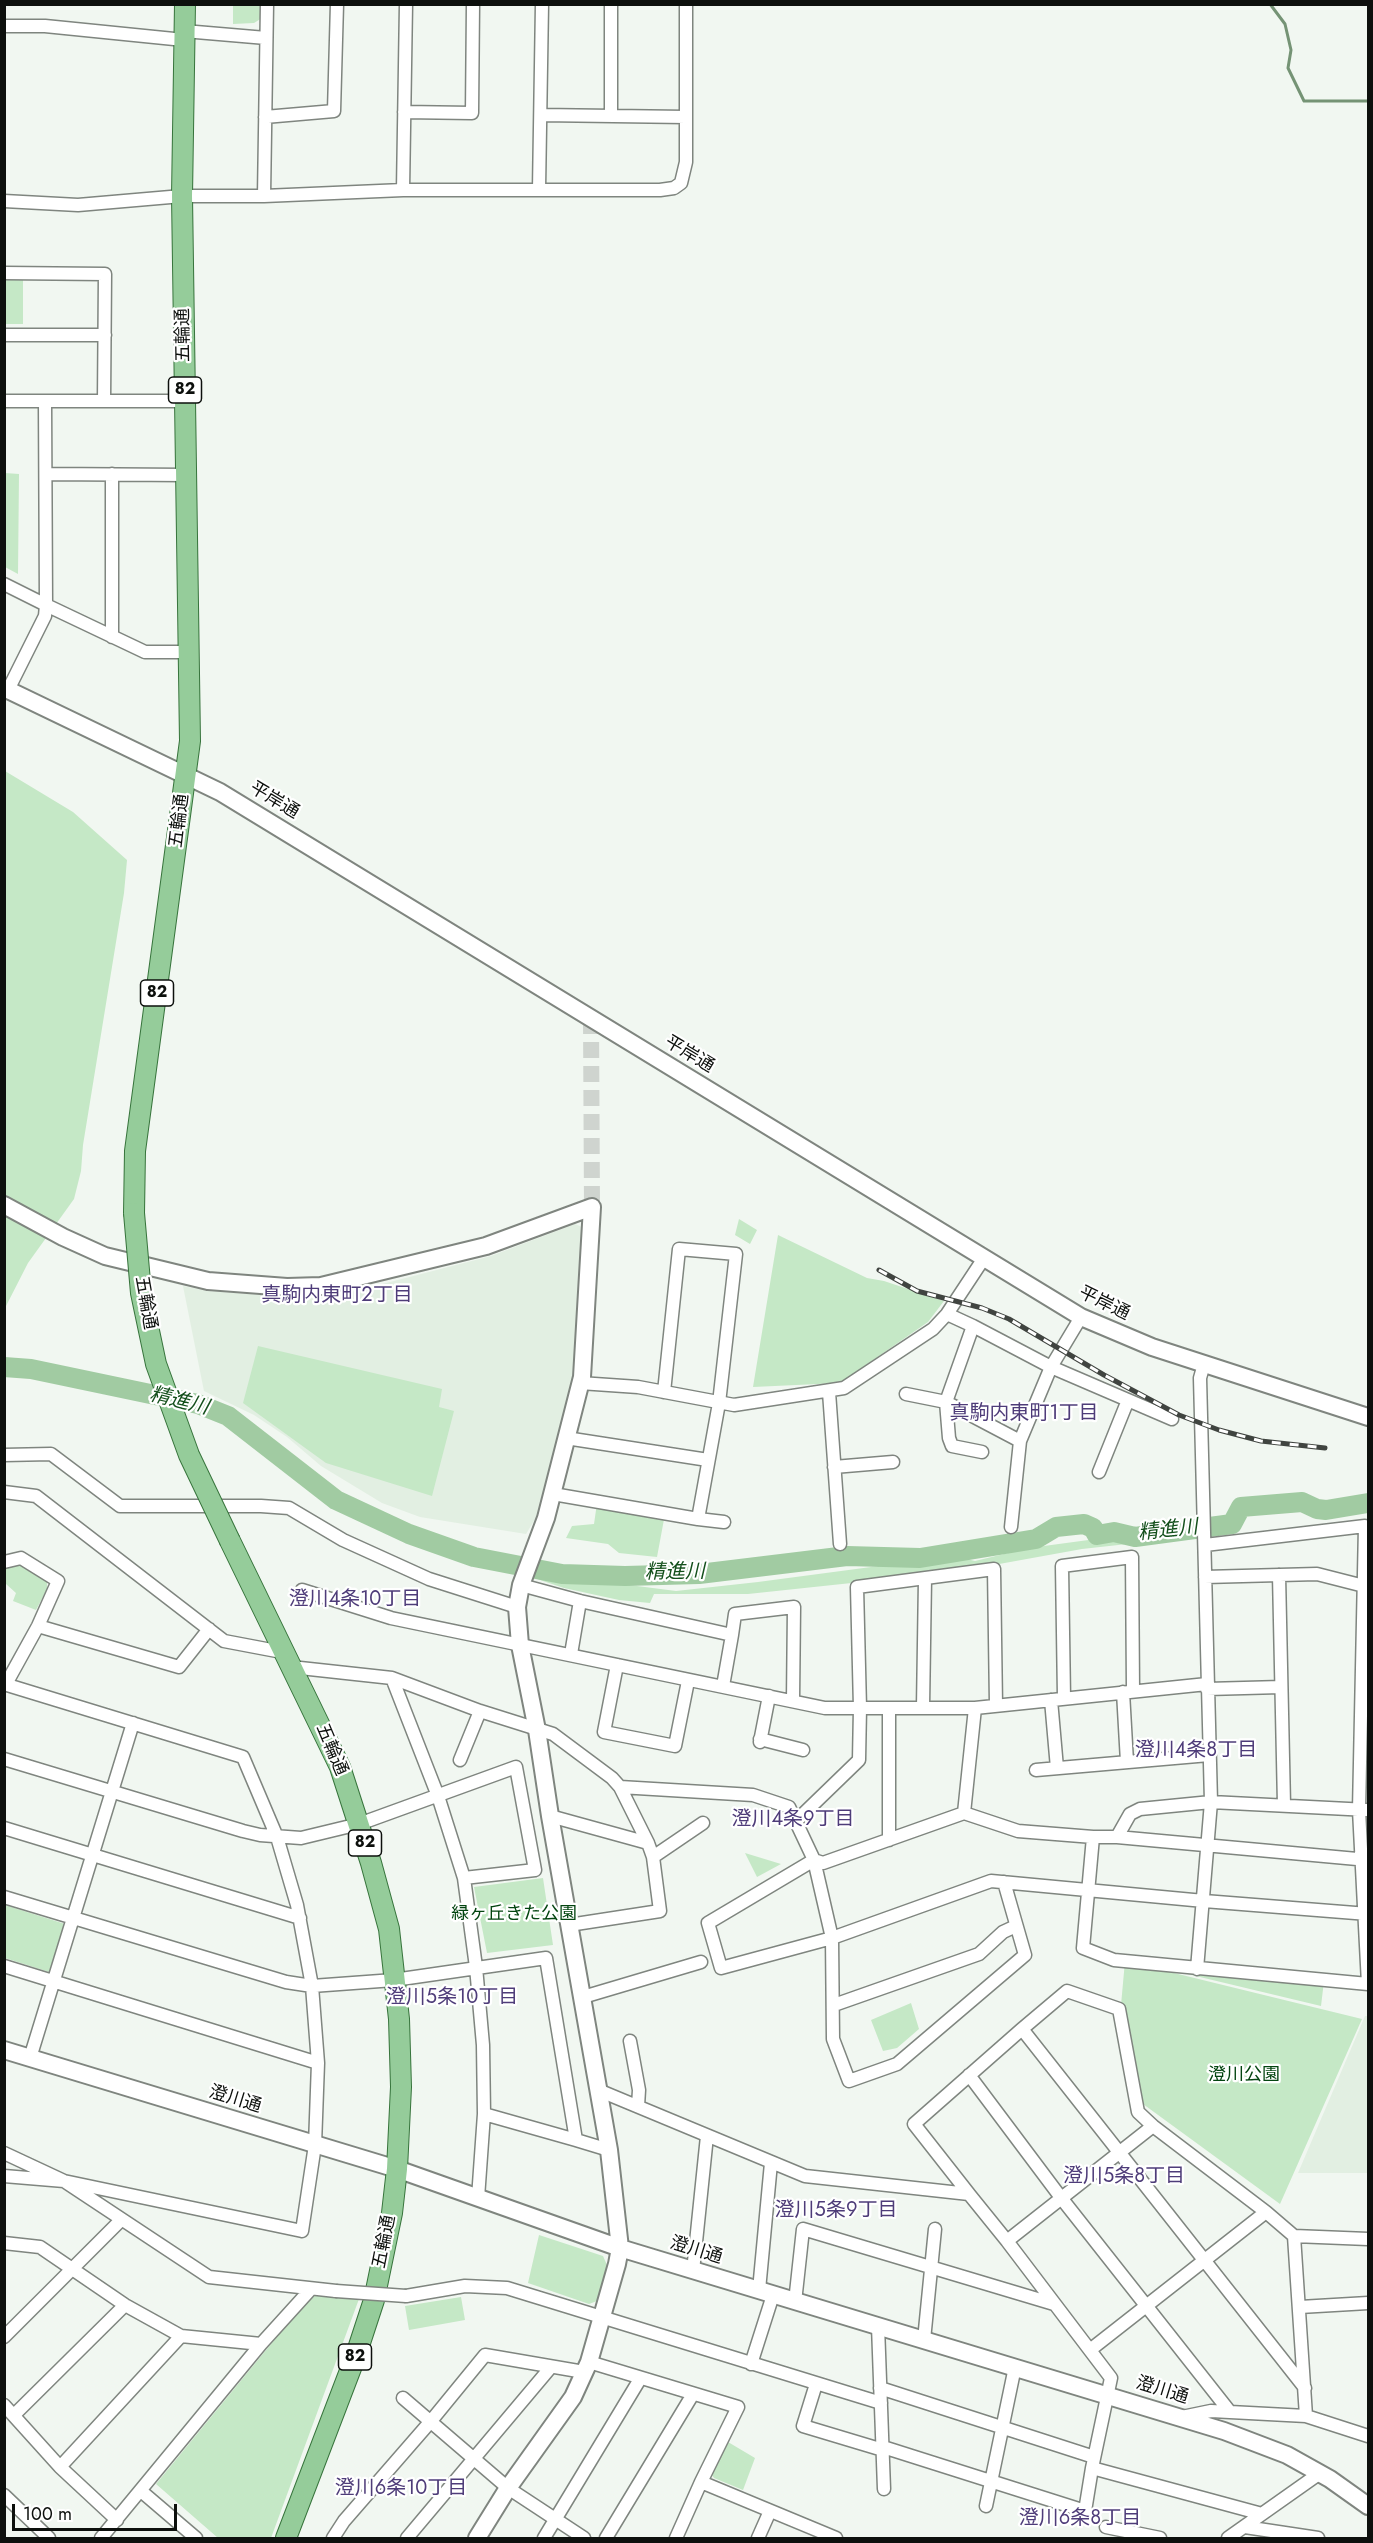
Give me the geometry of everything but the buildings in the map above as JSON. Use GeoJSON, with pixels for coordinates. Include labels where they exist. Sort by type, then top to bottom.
{"type":"FeatureCollection","features":[{"type":"Feature","properties":{"kind":"main road","name":"五輪通"},"geometry":{"type":"LineString","coordinates":[[185,4],[182,196],[190,741],[135,1151],[134,1213],[141,1293],[156,1364],[189,1455],[340,1767],[359,1824],[389,1929],[399,2019],[402,2088],[392,2213],[374,2300],[356,2355],[286,2538]]}},
{"type":"Feature","properties":{"kind":"street"},"geometry":{"type":"LineString","coordinates":[[264,196],[267,4]]}},
{"type":"Feature","properties":{"kind":"street"},"geometry":{"type":"LineString","coordinates":[[265,117],[334,111],[337,4]]}},
{"type":"Feature","properties":{"kind":"street"},"geometry":{"type":"LineString","coordinates":[[403,190],[406,4]]}},
{"type":"Feature","properties":{"kind":"street"},"geometry":{"type":"LineString","coordinates":[[405,112],[471,113],[473,4]]}},
{"type":"Feature","properties":{"kind":"street"},"geometry":{"type":"LineString","coordinates":[[539,189],[542,4]]}},
{"type":"Feature","properties":{"kind":"street"},"geometry":{"type":"LineString","coordinates":[[611,4],[611,116]]}},
{"type":"Feature","properties":{"kind":"street"},"geometry":{"type":"LineString","coordinates":[[4,201],[78,205],[182,196],[264,196],[403,190],[660,190],[674,188],[681,183],[684,173],[686,4]]}},
{"type":"Feature","properties":{"kind":"street"},"geometry":{"type":"LineString","coordinates":[[4,26],[45,26],[184,36],[266,38]]}},
{"type":"Feature","properties":{"kind":"street"},"geometry":{"type":"LineString","coordinates":[[542,114],[686,117]]}},
{"type":"Feature","properties":{"kind":"street"},"geometry":{"type":"LineString","coordinates":[[4,273],[105,274],[104,401]]}},
{"type":"Feature","properties":{"kind":"street"},"geometry":{"type":"LineString","coordinates":[[4,335],[105,335]]}},
{"type":"Feature","properties":{"kind":"street"},"geometry":{"type":"LineString","coordinates":[[4,400],[185,401]]}},
{"type":"Feature","properties":{"kind":"street"},"geometry":{"type":"LineString","coordinates":[[6,689],[45,616],[47,474],[45,401]]}},
{"type":"Feature","properties":{"kind":"street"},"geometry":{"type":"LineString","coordinates":[[47,474],[186,475]]}},
{"type":"Feature","properties":{"kind":"street"},"geometry":{"type":"LineString","coordinates":[[112,474],[112,637]]}},
{"type":"Feature","properties":{"kind":"street"},"geometry":{"type":"LineString","coordinates":[[4,584],[145,652],[188,652]]}},
{"type":"Feature","properties":{"kind":"street","name":"平岸通"},"geometry":{"type":"LineString","coordinates":[[6,689],[219,792],[1081,1317],[1142,1344],[1368,1417]]}},
{"type":"Feature","properties":{"kind":"street"},"geometry":{"type":"LineString","coordinates":[[4,1205],[63,1237],[105,1256],[208,1281],[277,1286],[321,1286],[486,1246],[592,1208],[580,1383],[553,1494],[522,1581],[517,1607],[520,1645],[537,1730],[568,1924],[609,2150],[620,2248],[602,2318],[586,2367],[573,2397],[508,2488],[477,2538]]}},
{"type":"Feature","properties":{"kind":"street"},"geometry":{"type":"LineString","coordinates":[[664,1392],[679,1249],[736,1254],[719,1403],[698,1519]]}},
{"type":"Feature","properties":{"kind":"street"},"geometry":{"type":"LineString","coordinates":[[580,1383],[638,1387],[734,1405],[844,1388],[933,1329],[947,1314],[984,1258]]}},
{"type":"Feature","properties":{"kind":"street"},"geometry":{"type":"LineString","coordinates":[[947,1314],[1051,1367],[1172,1419]]}},
{"type":"Feature","properties":{"kind":"street"},"geometry":{"type":"LineString","coordinates":[[1011,1527],[1020,1441],[1051,1367],[1081,1317]]}},
{"type":"Feature","properties":{"kind":"street"},"geometry":{"type":"LineString","coordinates":[[973,1326],[946,1402],[946,1422],[952,1446],[982,1452]]}},
{"type":"Feature","properties":{"kind":"street"},"geometry":{"type":"LineString","coordinates":[[1197,1968],[1211,1802],[1200,1378],[1204,1364]]}},
{"type":"Feature","properties":{"kind":"street"},"geometry":{"type":"LineString","coordinates":[[829,1392],[840,1544]]}},
{"type":"Feature","properties":{"kind":"street"},"geometry":{"type":"LineString","coordinates":[[906,1394],[946,1402],[1020,1441]]}},
{"type":"Feature","properties":{"kind":"street"},"geometry":{"type":"LineString","coordinates":[[1099,1472],[1128,1400]]}},
{"type":"Feature","properties":{"kind":"street"},"geometry":{"type":"LineString","coordinates":[[566,1438],[708,1460]]}},
{"type":"Feature","properties":{"kind":"street"},"geometry":{"type":"LineString","coordinates":[[4,1455],[51,1454],[120,1506],[289,1508],[343,1540],[429,1579],[517,1607]]}},
{"type":"Feature","properties":{"kind":"street"},"geometry":{"type":"LineString","coordinates":[[834,1467],[893,1462]]}},
{"type":"Feature","properties":{"kind":"street"},"geometry":{"type":"LineString","coordinates":[[4,1492],[36,1496],[224,1641],[287,1659],[392,1678],[480,1711],[553,1734],[612,1778],[620,1787],[653,1857],[660,1911],[568,1924]]}},
{"type":"Feature","properties":{"kind":"street"},"geometry":{"type":"LineString","coordinates":[[553,1494],[724,1522]]}},
{"type":"Feature","properties":{"kind":"street"},"geometry":{"type":"LineString","coordinates":[[1093,1837],[1083,1947],[1114,1960],[1368,1984],[1364,1810],[1367,1526],[1204,1541]]}},
{"type":"Feature","properties":{"kind":"street"},"geometry":{"type":"LineString","coordinates":[[1064,1698],[1062,1566],[1132,1557],[1127,1762]]}},
{"type":"Feature","properties":{"kind":"street"},"geometry":{"type":"LineString","coordinates":[[4,1562],[21,1558],[58,1581],[38,1626],[5,1684],[243,1756],[277,1837],[300,1918],[312,1986],[318,2063],[315,2145],[302,2231],[64,2181],[4,2176]]}},
{"type":"Feature","properties":{"kind":"street"},"geometry":{"type":"LineString","coordinates":[[797,1820],[859,1760],[857,1587],[994,1569],[996,1705]]}},
{"type":"Feature","properties":{"kind":"street"},"geometry":{"type":"LineString","coordinates":[[1205,1577],[1317,1574],[1366,1587]]}},
{"type":"Feature","properties":{"kind":"street"},"geometry":{"type":"LineString","coordinates":[[1279,1575],[1284,1805]]}},
{"type":"Feature","properties":{"kind":"street"},"geometry":{"type":"LineString","coordinates":[[924,1579],[924,1707]]}},
{"type":"Feature","properties":{"kind":"street"},"geometry":{"type":"LineString","coordinates":[[522,1581],[580,1601],[732,1635]]}},
{"type":"Feature","properties":{"kind":"street"},"geometry":{"type":"LineString","coordinates":[[302,1590],[391,1618],[825,1708],[975,1708],[1128,1691],[1207,1687],[1281,1687]]}},
{"type":"Feature","properties":{"kind":"street"},"geometry":{"type":"LineString","coordinates":[[571,1654],[580,1601]]}},
{"type":"Feature","properties":{"kind":"street"},"geometry":{"type":"LineString","coordinates":[[723,1686],[735,1614],[794,1607],[793,1700]]}},
{"type":"Feature","properties":{"kind":"street"},"geometry":{"type":"LineString","coordinates":[[38,1626],[179,1667],[209,1629]]}},
{"type":"Feature","properties":{"kind":"street"},"geometry":{"type":"LineString","coordinates":[[618,1665],[604,1732],[675,1746],[688,1681]]}},
{"type":"Feature","properties":{"kind":"street"},"geometry":{"type":"LineString","coordinates":[[392,1678],[438,1796],[464,1878],[476,1967],[483,2045],[484,2114],[478,2198]]}},
{"type":"Feature","properties":{"kind":"street"},"geometry":{"type":"LineString","coordinates":[[769,1696],[760,1740],[803,1750]]}},
{"type":"Feature","properties":{"kind":"street"},"geometry":{"type":"LineString","coordinates":[[1051,1700],[1057,1768]]}},
{"type":"Feature","properties":{"kind":"street"},"geometry":{"type":"LineString","coordinates":[[889,1708],[890,1840]]}},
{"type":"Feature","properties":{"kind":"street"},"geometry":{"type":"LineString","coordinates":[[964,1813],[975,1708]]}},
{"type":"Feature","properties":{"kind":"street"},"geometry":{"type":"LineString","coordinates":[[460,1760],[480,1711]]}},
{"type":"Feature","properties":{"kind":"street"},"geometry":{"type":"LineString","coordinates":[[30,2058],[133,1723]]}},
{"type":"Feature","properties":{"kind":"street"},"geometry":{"type":"LineString","coordinates":[[1036,1770],[1209,1755]]}},
{"type":"Feature","properties":{"kind":"street"},"geometry":{"type":"LineString","coordinates":[[4,1758],[243,1831],[277,1837],[301,1838],[359,1824],[516,1767],[535,1870],[464,1878]]}},
{"type":"Feature","properties":{"kind":"street"},"geometry":{"type":"LineString","coordinates":[[620,1787],[753,1795],[789,1807],[814,1860],[832,1938],[833,2039],[849,2081],[897,2064],[1025,1954],[1004,1882]]}},
{"type":"Feature","properties":{"kind":"street"},"geometry":{"type":"LineString","coordinates":[[1117,1837],[1130,1814],[1140,1809],[1211,1802],[1364,1810]]}},
{"type":"Feature","properties":{"kind":"street"},"geometry":{"type":"LineString","coordinates":[[1365,1860],[1117,1837],[1018,1831],[964,1813],[823,1863],[814,1860],[708,1923],[721,1968],[832,1938],[991,1881],[1366,1914]]}},
{"type":"Feature","properties":{"kind":"street"},"geometry":{"type":"LineString","coordinates":[[550,1816],[648,1844]]}},
{"type":"Feature","properties":{"kind":"street"},"geometry":{"type":"LineString","coordinates":[[653,1857],[703,1823]]}},
{"type":"Feature","properties":{"kind":"street"},"geometry":{"type":"LineString","coordinates":[[4,1828],[300,1918]]}},
{"type":"Feature","properties":{"kind":"street"},"geometry":{"type":"LineString","coordinates":[[4,1897],[286,1983],[312,1986],[394,1980],[546,1958],[576,2140]]}},
{"type":"Feature","properties":{"kind":"street"},"geometry":{"type":"LineString","coordinates":[[834,2005],[979,1954],[1003,1932],[1016,1926]]}},
{"type":"Feature","properties":{"kind":"street"},"geometry":{"type":"LineString","coordinates":[[583,1997],[701,1962]]}},
{"type":"Feature","properties":{"kind":"street"},"geometry":{"type":"LineString","coordinates":[[4,1966],[318,2063]]}},
{"type":"Feature","properties":{"kind":"street"},"geometry":{"type":"LineString","coordinates":[[816,2384],[804,2426],[1085,2511],[1111,2379],[1007,2241],[914,2124],[1067,1991],[1119,2009],[1138,2112],[1153,2126],[1294,2236],[1368,2239]]}},
{"type":"Feature","properties":{"kind":"street"},"geometry":{"type":"LineString","coordinates":[[1022,2028],[1117,2153],[1205,2260],[1305,2388]]}},
{"type":"Feature","properties":{"kind":"street"},"geometry":{"type":"LineString","coordinates":[[630,2041],[639,2090],[638,2106]]}},
{"type":"Feature","properties":{"kind":"street","name":"澄川通"},"geometry":{"type":"LineString","coordinates":[[4,2050],[397,2169],[620,2248],[693,2271],[1181,2417],[1259,2443],[1325,2476],[1368,2506]]}},
{"type":"Feature","properties":{"kind":"street"},"geometry":{"type":"LineString","coordinates":[[969,2075],[1062,2199],[1230,2412]]}},
{"type":"Feature","properties":{"kind":"street"},"geometry":{"type":"LineString","coordinates":[[598,2090],[805,2176],[969,2194]]}},
{"type":"Feature","properties":{"kind":"street"},"geometry":{"type":"LineString","coordinates":[[484,2114],[609,2150]]}},
{"type":"Feature","properties":{"kind":"street"},"geometry":{"type":"LineString","coordinates":[[1007,2241],[1153,2126]]}},
{"type":"Feature","properties":{"kind":"street"},"geometry":{"type":"LineString","coordinates":[[693,2271],[707,2136]]}},
{"type":"Feature","properties":{"kind":"street"},"geometry":{"type":"LineString","coordinates":[[4,2153],[64,2181],[209,2277],[309,2290],[406,2296],[465,2286],[493,2286],[518,2290],[880,2403]]}},
{"type":"Feature","properties":{"kind":"street"},"geometry":{"type":"LineString","coordinates":[[751,2364],[766,2292],[771,2163]]}},
{"type":"Feature","properties":{"kind":"street"},"geometry":{"type":"LineString","coordinates":[[1090,2350],[1266,2212]]}},
{"type":"Feature","properties":{"kind":"street"},"geometry":{"type":"LineString","coordinates":[[4,2337],[122,2220]]}},
{"type":"Feature","properties":{"kind":"street"},"geometry":{"type":"LineString","coordinates":[[795,2302],[803,2229],[1054,2304]]}},
{"type":"Feature","properties":{"kind":"street"},"geometry":{"type":"LineString","coordinates":[[924,2340],[935,2229]]}},
{"type":"Feature","properties":{"kind":"street"},"geometry":{"type":"LineString","coordinates":[[1294,2236],[1306,2416]]}},
{"type":"Feature","properties":{"kind":"street"},"geometry":{"type":"LineString","coordinates":[[5,2244],[40,2247],[125,2305],[181,2336],[261,2344]]}},
{"type":"Feature","properties":{"kind":"street"},"geometry":{"type":"LineString","coordinates":[[101,2538],[261,2344],[309,2290]]}},
{"type":"Feature","properties":{"kind":"street"},"geometry":{"type":"LineString","coordinates":[[1300,2307],[1368,2303]]}},
{"type":"Feature","properties":{"kind":"street"},"geometry":{"type":"LineString","coordinates":[[14,2415],[125,2305]]}},
{"type":"Feature","properties":{"kind":"street"},"geometry":{"type":"LineString","coordinates":[[878,2326],[884,2489]]}},
{"type":"Feature","properties":{"kind":"street"},"geometry":{"type":"LineString","coordinates":[[60,2467],[181,2336]]}},
{"type":"Feature","properties":{"kind":"street"},"geometry":{"type":"LineString","coordinates":[[333,2538],[344,2521],[485,2355],[551,2367],[586,2367],[640,2379],[738,2407],[700,2482],[676,2538]]}},
{"type":"Feature","properties":{"kind":"street"},"geometry":{"type":"LineString","coordinates":[[407,2538],[551,2367]]}},
{"type":"Feature","properties":{"kind":"street"},"geometry":{"type":"LineString","coordinates":[[986,2506],[1015,2367]]}},
{"type":"Feature","properties":{"kind":"street"},"geometry":{"type":"LineString","coordinates":[[544,2538],[640,2379]]}},
{"type":"Feature","properties":{"kind":"street"},"geometry":{"type":"LineString","coordinates":[[880,2388],[1004,2427],[1093,2462],[1262,2514]]}},
{"type":"Feature","properties":{"kind":"street"},"geometry":{"type":"LineString","coordinates":[[606,2538],[693,2394]]}},
{"type":"Feature","properties":{"kind":"street"},"geometry":{"type":"LineString","coordinates":[[403,2398],[508,2488],[585,2538]]}},
{"type":"Feature","properties":{"kind":"street"},"geometry":{"type":"LineString","coordinates":[[4,2405],[60,2467],[117,2520]]}},
{"type":"Feature","properties":{"kind":"street"},"geometry":{"type":"LineString","coordinates":[[1181,2417],[1211,2411],[1306,2416],[1368,2436]]}},
{"type":"Feature","properties":{"kind":"street"},"geometry":{"type":"LineString","coordinates":[[1228,2538],[1262,2514],[1325,2476]]}},
{"type":"Feature","properties":{"kind":"street"},"geometry":{"type":"LineString","coordinates":[[700,2482],[836,2538]]}},
{"type":"Feature","properties":{"kind":"street"},"geometry":{"type":"LineString","coordinates":[[141,2492],[196,2538]]}},
{"type":"Feature","properties":{"kind":"street"},"geometry":{"type":"LineString","coordinates":[[4,2495],[48,2538]]}},
{"type":"Feature","properties":{"kind":"street"},"geometry":{"type":"LineString","coordinates":[[758,2538],[770,2511]]}},
{"type":"Feature","properties":{"kind":"street"},"geometry":{"type":"LineString","coordinates":[[1106,2526],[1160,2538]]}},
{"type":"Feature","properties":{"kind":"street"},"geometry":{"type":"LineString","coordinates":[[1245,2527],[1318,2538]]}},
{"type":"Feature","properties":{"kind":"shaded area"},"geometry":{"type":"Polygon","coordinates":[[[575,1224],[582,1227],[573,1375],[540,1511],[526,1534],[420,1517],[382,1503],[321,1466],[287,1437],[254,1415],[204,1391],[183,1286],[208,1291],[324,1299],[491,1256],[575,1224]]]}},
{"type":"Feature","properties":{"kind":"shaded area"},"geometry":{"type":"Polygon","coordinates":[[[1365,2016],[1368,2016],[1368,2173],[1298,2173],[1365,2016]]]}},
{"type":"Feature","properties":{"kind":"green space"},"geometry":{"type":"Polygon","coordinates":[[[233,5],[263,5],[262,18],[254,23],[233,24],[233,5]]]}},
{"type":"Feature","properties":{"kind":"green space"},"geometry":{"type":"Polygon","coordinates":[[[5,274],[23,275],[23,324],[5,324],[5,274]]]}},
{"type":"Feature","properties":{"kind":"green space"},"geometry":{"type":"Polygon","coordinates":[[[5,473],[19,474],[18,574],[5,567],[5,473]]]}},
{"type":"Feature","properties":{"kind":"green space"},"geometry":{"type":"Polygon","coordinates":[[[5,771],[73,812],[127,860],[124,893],[83,1145],[81,1171],[74,1199],[28,1263],[5,1308],[5,771]]]}},
{"type":"Feature","properties":{"kind":"green space"},"geometry":{"type":"Polygon","coordinates":[[[739,1219],[757,1230],[750,1244],[735,1235],[739,1219]]]}},
{"type":"Feature","properties":{"kind":"green space"},"geometry":{"type":"Polygon","coordinates":[[[778,1235],[867,1278],[884,1281],[944,1301],[928,1322],[840,1383],[753,1387],[778,1235]]]}},
{"type":"Feature","properties":{"kind":"green space"},"geometry":{"type":"Polygon","coordinates":[[[258,1346],[442,1389],[439,1407],[454,1411],[432,1496],[326,1463],[243,1403],[258,1346]]]}},
{"type":"Feature","properties":{"kind":"green space"},"geometry":{"type":"Polygon","coordinates":[[[597,1503],[665,1514],[657,1557],[619,1553],[608,1544],[566,1538],[572,1526],[594,1524],[597,1503]]]}},
{"type":"Feature","properties":{"kind":"green space"},"geometry":{"type":"Polygon","coordinates":[[[1200,1525],[1200,1536],[1082,1549],[955,1572],[748,1594],[654,1594],[650,1603],[619,1600],[564,1588],[534,1578],[536,1573],[676,1591],[954,1556],[975,1561],[1029,1548],[1200,1525]]]}},
{"type":"Feature","properties":{"kind":"green space"},"geometry":{"type":"Polygon","coordinates":[[[20,1561],[47,1577],[47,1589],[36,1610],[13,1601],[16,1593],[6,1584],[4,1564],[20,1561]]]}},
{"type":"Feature","properties":{"kind":"green space"},"geometry":{"type":"Polygon","coordinates":[[[745,1853],[781,1864],[757,1877],[745,1853]]]}},
{"type":"Feature","properties":{"kind":"green space","name":"緑ヶ丘きた公園"},"geometry":{"type":"Polygon","coordinates":[[[543,1878],[553,1945],[487,1953],[474,1887],[543,1878]]]}},
{"type":"Feature","properties":{"kind":"green space"},"geometry":{"type":"Polygon","coordinates":[[[5,1905],[65,1924],[49,1972],[5,1958],[5,1905]]]}},
{"type":"Feature","properties":{"kind":"green space","name":"澄川公園"},"geometry":{"type":"Polygon","coordinates":[[[1125,1961],[1362,2019],[1280,2204],[1143,2104],[1121,2005],[1125,1961]]]}},
{"type":"Feature","properties":{"kind":"green space"},"geometry":{"type":"Polygon","coordinates":[[[1179,1972],[1324,1981],[1321,2006],[1179,1972]]]}},
{"type":"Feature","properties":{"kind":"green space"},"geometry":{"type":"Polygon","coordinates":[[[911,2003],[919,2029],[897,2048],[883,2051],[871,2020],[911,2003]]]}},
{"type":"Feature","properties":{"kind":"green space"},"geometry":{"type":"Polygon","coordinates":[[[539,2235],[603,2256],[607,2265],[597,2301],[589,2304],[528,2283],[539,2235]]]}},
{"type":"Feature","properties":{"kind":"green space"},"geometry":{"type":"Polygon","coordinates":[[[315,2294],[359,2299],[271,2538],[218,2538],[156,2484],[308,2299],[315,2294]]]}},
{"type":"Feature","properties":{"kind":"green space"},"geometry":{"type":"Polygon","coordinates":[[[461,2297],[465,2320],[409,2330],[405,2306],[461,2297]]]}},
{"type":"Feature","properties":{"kind":"green space"},"geometry":{"type":"Polygon","coordinates":[[[728,2442],[755,2458],[743,2490],[714,2478],[712,2475],[728,2442]]]}},
{"type":"Feature","properties":{"kind":"waterway"},"geometry":{"type":"LineString","coordinates":[[1270,4],[1285,24],[1291,50],[1288,68],[1304,101],[1368,101]]}},
{"type":"Feature","properties":{"kind":"waterway","name":"精進川"},"geometry":{"type":"LineString","coordinates":[[4,1367],[31,1369],[198,1404],[228,1416],[336,1500],[409,1534],[474,1557],[562,1574],[625,1576],[699,1574],[847,1556],[920,1558],[1036,1539],[1056,1527],[1084,1524],[1093,1528],[1097,1535],[1114,1532],[1135,1537],[1232,1524],[1241,1507],[1302,1502],[1317,1509],[1326,1510],[1368,1503]]}},
{"type":"Feature","properties":{"kind":"tunnel"},"geometry":{"type":"LineString","coordinates":[[591,1018],[592,1207]]}},
{"type":"Feature","properties":{"kind":"railway"},"geometry":{"type":"LineString","coordinates":[[879,1270],[917,1291],[982,1308],[1009,1319],[1104,1375],[1179,1415],[1219,1430],[1261,1441],[1325,1448]]}},
{"type":"Feature","properties":{"kind":"district","name":"真駒内東町2丁目"},"geometry":{"type":"Point","coordinates":[337,1296]}},
{"type":"Feature","properties":{"kind":"district","name":"真駒内東町1丁目"},"geometry":{"type":"Point","coordinates":[1024,1414]}},
{"type":"Feature","properties":{"kind":"district","name":"澄川4条10丁目"},"geometry":{"type":"Point","coordinates":[355,1600]}},
{"type":"Feature","properties":{"kind":"district","name":"澄川4条8丁目"},"geometry":{"type":"Point","coordinates":[1196,1751]}},
{"type":"Feature","properties":{"kind":"district","name":"澄川4条9丁目"},"geometry":{"type":"Point","coordinates":[793,1820]}},
{"type":"Feature","properties":{"kind":"district","name":"澄川5条10丁目"},"geometry":{"type":"Point","coordinates":[452,1998]}},
{"type":"Feature","properties":{"kind":"district","name":"澄川5条8丁目"},"geometry":{"type":"Point","coordinates":[1124,2177]}},
{"type":"Feature","properties":{"kind":"district","name":"澄川5条9丁目"},"geometry":{"type":"Point","coordinates":[836,2211]}},
{"type":"Feature","properties":{"kind":"district","name":"澄川6条10丁目"},"geometry":{"type":"Point","coordinates":[401,2489]}},
{"type":"Feature","properties":{"kind":"district","name":"澄川6条8丁目"},"geometry":{"type":"Point","coordinates":[1080,2519]}}]}
